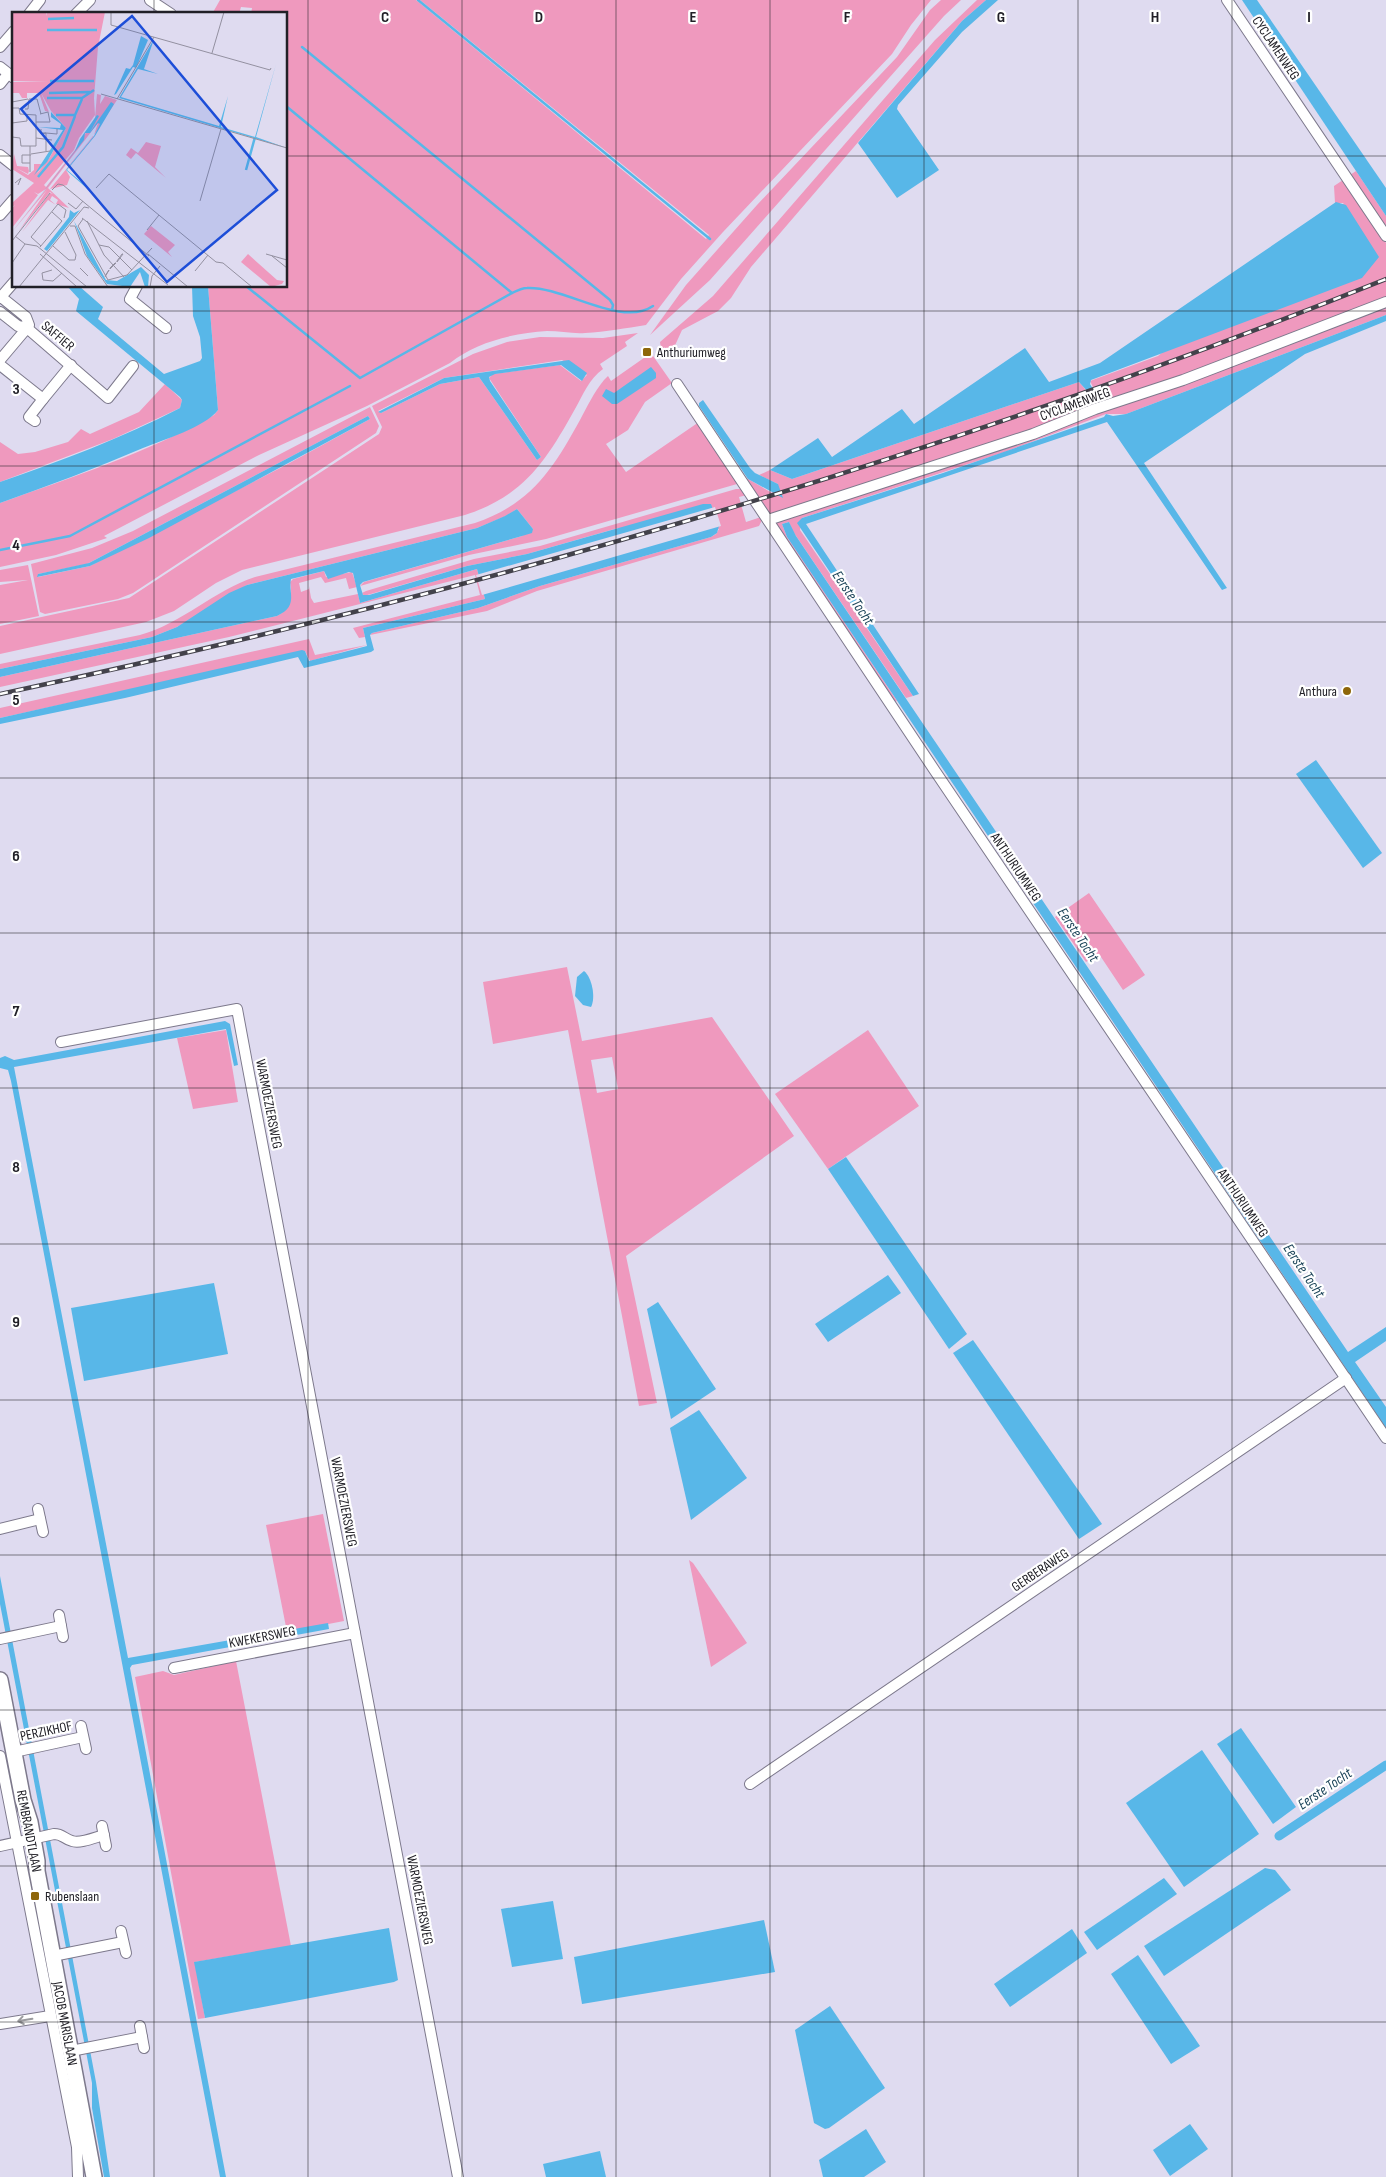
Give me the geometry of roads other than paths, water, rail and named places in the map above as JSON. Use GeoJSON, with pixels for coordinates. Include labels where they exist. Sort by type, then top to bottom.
{"type":"FeatureCollection","features":[{"type":"Feature","properties":{"kind":"main road","name":"JACOB MARISLAAN"},"geometry":{"type":"LineString","coordinates":[[0,1680],[22,1800],[28,1812],[29,1840],[37,1861],[36,1871],[57,1955],[76,2050],[94,2177]]}},
{"type":"Feature","properties":{"kind":"street"},"geometry":{"type":"LineString","coordinates":[[31,12],[40,0]]}},
{"type":"Feature","properties":{"kind":"street"},"geometry":{"type":"LineString","coordinates":[[78,12],[90,0]]}},
{"type":"Feature","properties":{"kind":"street"},"geometry":{"type":"LineString","coordinates":[[150,0],[168,12]]}},
{"type":"Feature","properties":{"kind":"street","name":"CYCLAMENWEG"},"geometry":{"type":"LineString","coordinates":[[1227,0],[1386,236]]}},
{"type":"Feature","properties":{"kind":"street"},"geometry":{"type":"LineString","coordinates":[[0,47],[12,33]]}},
{"type":"Feature","properties":{"kind":"street"},"geometry":{"type":"LineString","coordinates":[[0,84],[7,73]]}},
{"type":"Feature","properties":{"kind":"street"},"geometry":{"type":"LineString","coordinates":[[0,155],[12,164]]}},
{"type":"Feature","properties":{"kind":"street"},"geometry":{"type":"LineString","coordinates":[[0,215],[12,201]]}},
{"type":"Feature","properties":{"kind":"street","name":"SAFFIER"},"geometry":{"type":"LineString","coordinates":[[0,360],[29,325],[26,317],[1,298],[12,284]]}},
{"type":"Feature","properties":{"kind":"street"},"geometry":{"type":"LineString","coordinates":[[136,288],[130,299],[166,328]]}},
{"type":"Feature","properties":{"kind":"street","name":"CYCLAMENWEG"},"geometry":{"type":"LineString","coordinates":[[768,520],[1033,434],[1095,409],[1200,374],[1386,302]]}},
{"type":"Feature","properties":{"kind":"street","name":"SAFFIER"},"geometry":{"type":"LineString","coordinates":[[0,312],[18,326],[27,328],[108,398],[133,366]]}},
{"type":"Feature","properties":{"kind":"street"},"geometry":{"type":"LineString","coordinates":[[0,365],[44,399]]}},
{"type":"Feature","properties":{"kind":"street","name":"SAFFIER"},"geometry":{"type":"LineString","coordinates":[[35,421],[30,417],[71,365]]}},
{"type":"Feature","properties":{"kind":"street","name":"ANTHURIUMWEG"},"geometry":{"type":"LineString","coordinates":[[677,384],[935,772],[1386,1438]]}},
{"type":"Feature","properties":{"kind":"street","name":"WARMOEZIERSWEG"},"geometry":{"type":"LineString","coordinates":[[61,1042],[238,1009],[458,2177]]}},
{"type":"Feature","properties":{"kind":"street","name":"GERBERAWEG"},"geometry":{"type":"LineString","coordinates":[[750,1784],[1346,1378]]}},
{"type":"Feature","properties":{"kind":"street"},"geometry":{"type":"LineString","coordinates":[[0,1529],[39,1514],[43,1532]]}},
{"type":"Feature","properties":{"kind":"street"},"geometry":{"type":"LineString","coordinates":[[58,1615],[63,1637]]}},
{"type":"Feature","properties":{"kind":"street"},"geometry":{"type":"LineString","coordinates":[[2,1638],[61,1626]]}},
{"type":"Feature","properties":{"kind":"street","name":"KWEKERSWEG"},"geometry":{"type":"LineString","coordinates":[[174,1668],[355,1633]]}},
{"type":"Feature","properties":{"kind":"street","name":"PERZIKHOF"},"geometry":{"type":"LineString","coordinates":[[81,1726],[86,1749]]}},
{"type":"Feature","properties":{"kind":"street","name":"PERZIKHOF"},"geometry":{"type":"LineString","coordinates":[[13,1752],[83,1738]]}},
{"type":"Feature","properties":{"kind":"street","name":"REMBRANDTLAAN"},"geometry":{"type":"LineString","coordinates":[[13,1752],[29,1840],[50,2016],[77,2147],[78,2177]]}},
{"type":"Feature","properties":{"kind":"street"},"geometry":{"type":"LineString","coordinates":[[0,1846],[54,1834],[61,1834],[72,1841],[104,1836]]}},
{"type":"Feature","properties":{"kind":"street"},"geometry":{"type":"LineString","coordinates":[[121,1930],[126,1953]]}},
{"type":"Feature","properties":{"kind":"street"},"geometry":{"type":"LineString","coordinates":[[57,1955],[124,1942]]}},
{"type":"Feature","properties":{"kind":"street"},"geometry":{"type":"LineString","coordinates":[[0,2024],[50,2016]]}},
{"type":"Feature","properties":{"kind":"street"},"geometry":{"type":"LineString","coordinates":[[76,2050],[93,2046],[143,2042],[140,2026]]}},
{"type":"Feature","properties":{"kind":"water"},"geometry":{"type":"Polygon","coordinates":[[[986,0],[998,0],[962,32],[898,105],[897,109],[939,170],[897,198],[858,143],[962,21],[986,0]]]}},
{"type":"Feature","properties":{"kind":"water"},"geometry":{"type":"Polygon","coordinates":[[[1242,0],[1257,0],[1386,188],[1386,216],[1242,0]]]}},
{"type":"Feature","properties":{"kind":"water"},"geometry":{"type":"Polygon","coordinates":[[[1336,202],[1346,205],[1379,257],[1362,278],[1091,380],[1090,384],[1100,401],[1098,403],[1079,382],[792,479],[770,470],[818,438],[832,457],[902,409],[914,424],[1025,348],[1049,382],[1100,363],[1336,202]]]}},
{"type":"Feature","properties":{"kind":"water"},"geometry":{"type":"Polygon","coordinates":[[[69,288],[81,288],[103,307],[98,319],[164,374],[200,361],[202,358],[200,337],[193,316],[192,288],[208,288],[218,410],[204,422],[183,432],[72,477],[0,503],[0,482],[91,448],[180,408],[182,400],[180,397],[76,311],[79,299],[69,288]]]}},
{"type":"Feature","properties":{"kind":"water"},"geometry":{"type":"Polygon","coordinates":[[[1386,315],[1386,321],[1305,354],[1144,463],[1227,588],[1222,590],[1107,422],[806,524],[919,694],[913,696],[797,523],[802,518],[943,473],[1104,417],[1106,414],[1113,416],[1126,414],[1386,315]]]}},
{"type":"Feature","properties":{"kind":"water"},"geometry":{"type":"Polygon","coordinates":[[[569,360],[587,373],[582,381],[561,365],[495,374],[489,377],[541,457],[537,460],[479,377],[440,384],[381,413],[378,412],[444,378],[569,360]]]}},
{"type":"Feature","properties":{"kind":"water"},"geometry":{"type":"Polygon","coordinates":[[[651,367],[656,373],[656,378],[617,404],[612,404],[602,396],[606,389],[614,393],[651,367]]]}},
{"type":"Feature","properties":{"kind":"water"},"geometry":{"type":"Polygon","coordinates":[[[703,400],[750,468],[755,473],[778,484],[783,498],[748,479],[699,406],[699,403],[703,400]]]}},
{"type":"Feature","properties":{"kind":"water"},"geometry":{"type":"Polygon","coordinates":[[[368,416],[370,419],[149,538],[90,566],[37,577],[38,574],[89,563],[368,416]]]}},
{"type":"Feature","properties":{"kind":"water"},"geometry":{"type":"Polygon","coordinates":[[[703,504],[711,504],[719,526],[717,533],[711,537],[540,586],[478,608],[372,633],[370,635],[374,650],[371,652],[304,668],[298,657],[125,698],[0,724],[0,718],[302,650],[305,651],[309,661],[367,646],[363,628],[485,599],[477,569],[360,603],[353,573],[349,572],[328,579],[324,571],[291,579],[290,604],[284,612],[277,616],[0,677],[0,669],[152,637],[177,627],[229,593],[247,585],[477,528],[517,509],[533,529],[532,533],[363,582],[360,585],[363,595],[369,595],[467,566],[527,554],[703,504]]]}},
{"type":"Feature","properties":{"kind":"water"},"geometry":{"type":"Polygon","coordinates":[[[789,522],[796,536],[1348,1352],[1386,1327],[1386,1341],[1355,1362],[1386,1407],[1386,1428],[787,537],[782,524],[789,522]]]}},
{"type":"Feature","properties":{"kind":"water"},"geometry":{"type":"Polygon","coordinates":[[[1316,760],[1382,853],[1363,868],[1296,774],[1316,760]]]}},
{"type":"Feature","properties":{"kind":"water"},"geometry":{"type":"Polygon","coordinates":[[[584,971],[589,978],[592,988],[593,998],[591,1007],[583,1005],[575,996],[577,977],[584,971]]]}},
{"type":"Feature","properties":{"kind":"water"},"geometry":{"type":"Polygon","coordinates":[[[225,1021],[230,1024],[238,1065],[234,1066],[226,1029],[14,1067],[128,1658],[328,1623],[329,1629],[132,1665],[130,1668],[226,2177],[220,2177],[11,1081],[8,1070],[0,1068],[0,1058],[5,1056],[14,1060],[225,1021]]]}},
{"type":"Feature","properties":{"kind":"water"},"geometry":{"type":"Polygon","coordinates":[[[846,1157],[967,1334],[949,1349],[828,1169],[846,1157]]]}},
{"type":"Feature","properties":{"kind":"water"},"geometry":{"type":"Polygon","coordinates":[[[888,1275],[901,1293],[828,1342],[815,1324],[888,1275]]]}},
{"type":"Feature","properties":{"kind":"water"},"geometry":{"type":"Polygon","coordinates":[[[214,1283],[228,1354],[84,1381],[71,1308],[214,1283]]]}},
{"type":"Feature","properties":{"kind":"water"},"geometry":{"type":"Polygon","coordinates":[[[658,1302],[716,1389],[671,1419],[647,1309],[658,1302]]]}},
{"type":"Feature","properties":{"kind":"water"},"geometry":{"type":"Polygon","coordinates":[[[973,1340],[1102,1524],[1079,1539],[953,1353],[973,1340]]]}},
{"type":"Feature","properties":{"kind":"water"},"geometry":{"type":"Polygon","coordinates":[[[699,1410],[747,1478],[691,1520],[670,1428],[699,1410]]]}},
{"type":"Feature","properties":{"kind":"water"},"geometry":{"type":"Polygon","coordinates":[[[0,1576],[96,2082],[110,2177],[104,2177],[92,2108],[92,2083],[0,1604],[0,1576]]]}},
{"type":"Feature","properties":{"kind":"water"},"geometry":{"type":"Polygon","coordinates":[[[1241,1728],[1296,1807],[1273,1824],[1217,1744],[1241,1728]]]}},
{"type":"Feature","properties":{"kind":"water"},"geometry":{"type":"Polygon","coordinates":[[[1202,1750],[1259,1834],[1184,1887],[1126,1803],[1202,1750]]]}},
{"type":"Feature","properties":{"kind":"water"},"geometry":{"type":"Polygon","coordinates":[[[1265,1868],[1275,1870],[1291,1890],[1164,1976],[1144,1946],[1265,1868]]]}},
{"type":"Feature","properties":{"kind":"water"},"geometry":{"type":"Polygon","coordinates":[[[1164,1878],[1177,1894],[1097,1950],[1084,1932],[1164,1878]]]}},
{"type":"Feature","properties":{"kind":"water"},"geometry":{"type":"Polygon","coordinates":[[[553,1901],[563,1959],[512,1967],[501,1909],[553,1901]]]}},
{"type":"Feature","properties":{"kind":"water"},"geometry":{"type":"Polygon","coordinates":[[[764,1920],[775,1972],[582,2004],[574,1957],[764,1920]]]}},
{"type":"Feature","properties":{"kind":"water"},"geometry":{"type":"Polygon","coordinates":[[[389,1928],[398,1980],[394,1982],[205,2018],[194,1962],[389,1928]]]}},
{"type":"Feature","properties":{"kind":"water"},"geometry":{"type":"Polygon","coordinates":[[[1072,1929],[1087,1953],[1010,2007],[994,1984],[1072,1929]]]}},
{"type":"Feature","properties":{"kind":"water"},"geometry":{"type":"Polygon","coordinates":[[[1138,1955],[1200,2046],[1171,2064],[1111,1974],[1138,1955]]]}},
{"type":"Feature","properties":{"kind":"water"},"geometry":{"type":"Polygon","coordinates":[[[830,2006],[885,2088],[825,2129],[814,2123],[795,2030],[830,2006]]]}},
{"type":"Feature","properties":{"kind":"water"},"geometry":{"type":"Polygon","coordinates":[[[1190,2124],[1208,2149],[1170,2176],[1153,2150],[1190,2124]]]}},
{"type":"Feature","properties":{"kind":"water"},"geometry":{"type":"Polygon","coordinates":[[[866,2129],[886,2162],[864,2177],[823,2177],[819,2160],[866,2129]]]}},
{"type":"Feature","properties":{"kind":"water"},"geometry":{"type":"Polygon","coordinates":[[[600,2151],[606,2177],[546,2177],[543,2164],[600,2151]]]}},
{"type":"Feature","properties":{"kind":"waterway"},"geometry":{"type":"LineString","coordinates":[[418,0],[710,239]]}},
{"type":"Feature","properties":{"kind":"waterway"},"geometry":{"type":"LineString","coordinates":[[302,47],[610,300],[613,305],[612,310]]}},
{"type":"Feature","properties":{"kind":"waterway"},"geometry":{"type":"LineString","coordinates":[[288,108],[512,293]]}},
{"type":"Feature","properties":{"kind":"waterway"},"geometry":{"type":"LineString","coordinates":[[248,288],[360,378],[523,288],[542,289],[625,312],[640,311],[653,306]]}},
{"type":"Feature","properties":{"kind":"waterway"},"geometry":{"type":"LineString","coordinates":[[0,550],[70,536],[350,386]]}},
{"type":"Feature","properties":{"kind":"waterway","name":"Eerste Tocht"},"geometry":{"type":"LineString","coordinates":[[1279,1836],[1386,1765]]}},
{"type":"Feature","properties":{"kind":"railway"},"geometry":{"type":"LineString","coordinates":[[0,694],[177,655],[353,612],[528,566],[702,516],[875,463],[1047,406],[1217,344],[1386,279]]}},
{"type":"Feature","properties":{"kind":"place","name":"Anthuriumweg"},"geometry":{"type":"Point","coordinates":[647,352]}},
{"type":"Feature","properties":{"kind":"place","name":"Anthura"},"geometry":{"type":"Point","coordinates":[1347,691]}},
{"type":"Feature","properties":{"kind":"place","name":"Rubenslaan"},"geometry":{"type":"Point","coordinates":[35,1896]}}]}
